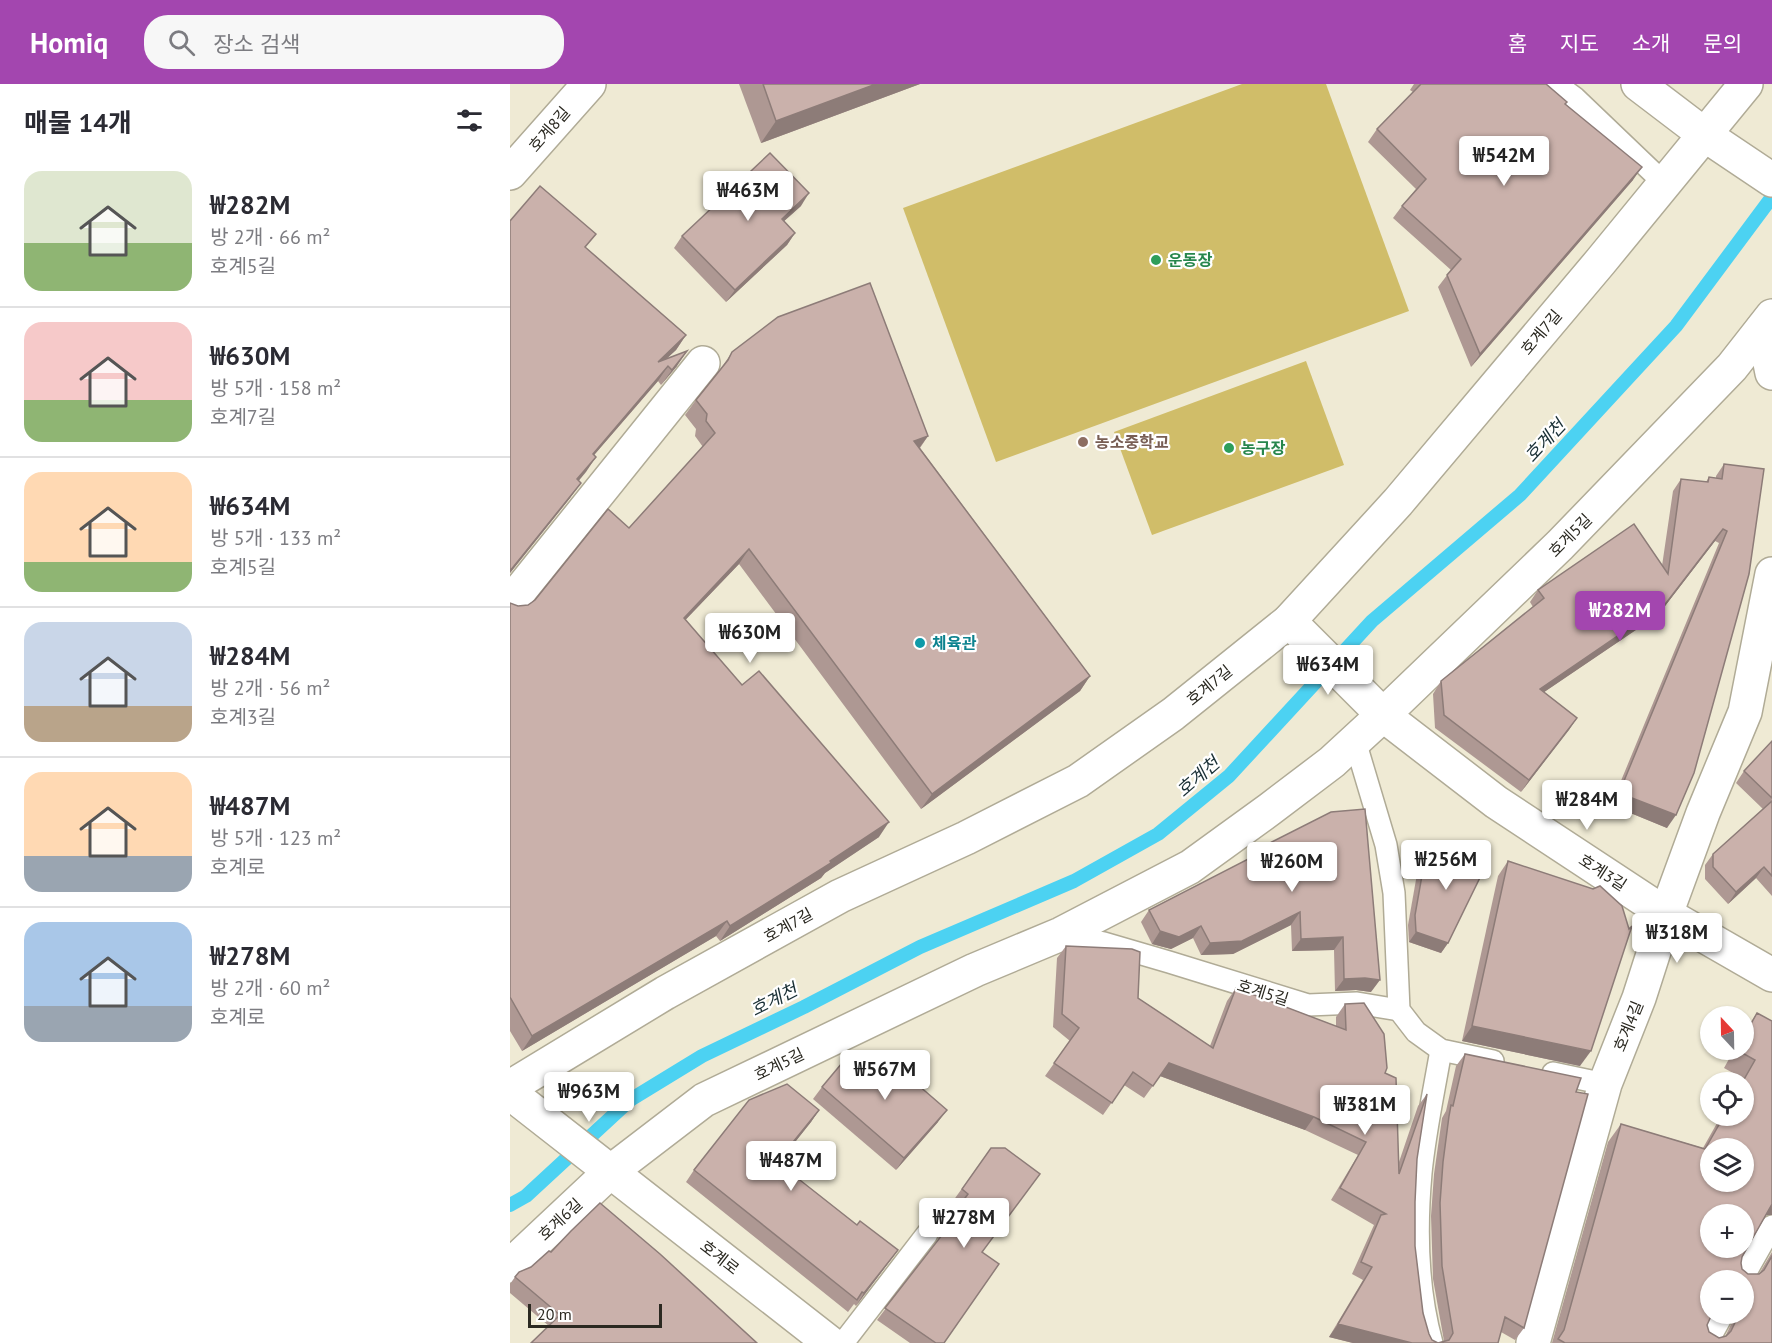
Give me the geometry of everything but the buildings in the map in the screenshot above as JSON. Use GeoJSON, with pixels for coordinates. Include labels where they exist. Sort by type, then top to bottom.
{"type":"FeatureCollection","features":[{"type":"Feature","properties":{"kind":"street","name":"호계8길"},"geometry":{"type":"LineString","coordinates":[[510,173],[589,84]]}},
{"type":"Feature","properties":{"kind":"street"},"geometry":{"type":"LineString","coordinates":[[1638,84],[1705,135],[1772,180]]}},
{"type":"Feature","properties":{"kind":"street","name":"호계7길"},"geometry":{"type":"LineString","coordinates":[[510,1087],[665,993],[840,896],[966,838],[1078,780],[1299,631],[1398,502],[1746,84]]}},
{"type":"Feature","properties":{"kind":"street"},"geometry":{"type":"LineString","coordinates":[[1767,322],[1772,373]]}},
{"type":"Feature","properties":{"kind":"street","name":"호계5길"},"geometry":{"type":"LineString","coordinates":[[610,1172],[704,1100],[975,970],[1061,934],[1190,867],[1305,783],[1383,715],[1560,545],[1732,367],[1767,322]]}},
{"type":"Feature","properties":{"kind":"street"},"geometry":{"type":"LineString","coordinates":[[510,603],[702,363]]}},
{"type":"Feature","properties":{"kind":"street","name":"호계4길"},"geometry":{"type":"LineString","coordinates":[[1533,1343],[1605,1084],[1639,998],[1666,914],[1703,813],[1744,712],[1772,574]]}},
{"type":"Feature","properties":{"kind":"street","name":"호계3길"},"geometry":{"type":"LineString","coordinates":[[1299,631],[1383,715],[1496,802],[1666,914],[1772,975]]}},
{"type":"Feature","properties":{"kind":"street","name":"호계로"},"geometry":{"type":"LineString","coordinates":[[510,1093],[830,1343]]}},
{"type":"Feature","properties":{"kind":"street","name":"호계6길"},"geometry":{"type":"LineString","coordinates":[[510,1266],[610,1172]]}},
{"type":"Feature","properties":{"kind":"lane"},"geometry":{"type":"LineString","coordinates":[[1556,84],[1575,98],[1665,184]]}},
{"type":"Feature","properties":{"kind":"lane"},"geometry":{"type":"LineString","coordinates":[[1355,741],[1386,845],[1394,893],[1399,1010],[1416,1032],[1441,1050],[1511,1065]]}},
{"type":"Feature","properties":{"kind":"lane","name":"호계5길"},"geometry":{"type":"LineString","coordinates":[[1061,934],[1104,943],[1308,1005],[1357,1003],[1399,1010]]}},
{"type":"Feature","properties":{"kind":"lane"},"geometry":{"type":"LineString","coordinates":[[1432,1343],[1424,1306],[1419,1256],[1421,1173],[1441,1050]]}},
{"type":"Feature","properties":{"kind":"lane"},"geometry":{"type":"LineString","coordinates":[[1534,1070],[1605,1084]]}},
{"type":"Feature","properties":{"kind":"lane"},"geometry":{"type":"LineString","coordinates":[[1747,1270],[1772,1226]]}},
{"type":"Feature","properties":{"kind":"lane"},"geometry":{"type":"LineString","coordinates":[[843,1343],[927,1234]]}},
{"type":"Feature","properties":{"kind":"lane"},"geometry":{"type":"LineString","coordinates":[[1707,1343],[1717,1324]]}},
{"type":"Feature","properties":{"kind":"shaded area","name":"운동장"},"geometry":{"type":"Polygon","coordinates":[[[1242,84],[1326,84],[1409,311],[996,462],[903,208],[1242,84]]]}},
{"type":"Feature","properties":{"kind":"shaded area","name":"농구장"},"geometry":{"type":"Polygon","coordinates":[[[1306,361],[1344,465],[1152,535],[1114,432],[1306,361]]]}},
{"type":"Feature","properties":{"kind":"waterway","name":"호계천"},"geometry":{"type":"LineString","coordinates":[[510,1205],[526,1196],[630,1100],[702,1056],[920,947],[1074,881],[1158,834],[1229,776],[1372,621],[1520,495],[1676,326],[1772,197]]}},
{"type":"Feature","properties":{"kind":"place","name":"운동장"},"geometry":{"type":"Point","coordinates":[1156,260]}},
{"type":"Feature","properties":{"kind":"place","name":"농소중학교"},"geometry":{"type":"Point","coordinates":[1083,442]}},
{"type":"Feature","properties":{"kind":"place","name":"농구장"},"geometry":{"type":"Point","coordinates":[1229,448]}},
{"type":"Feature","properties":{"kind":"place","name":"체육관"},"geometry":{"type":"Point","coordinates":[920,643]}}]}
